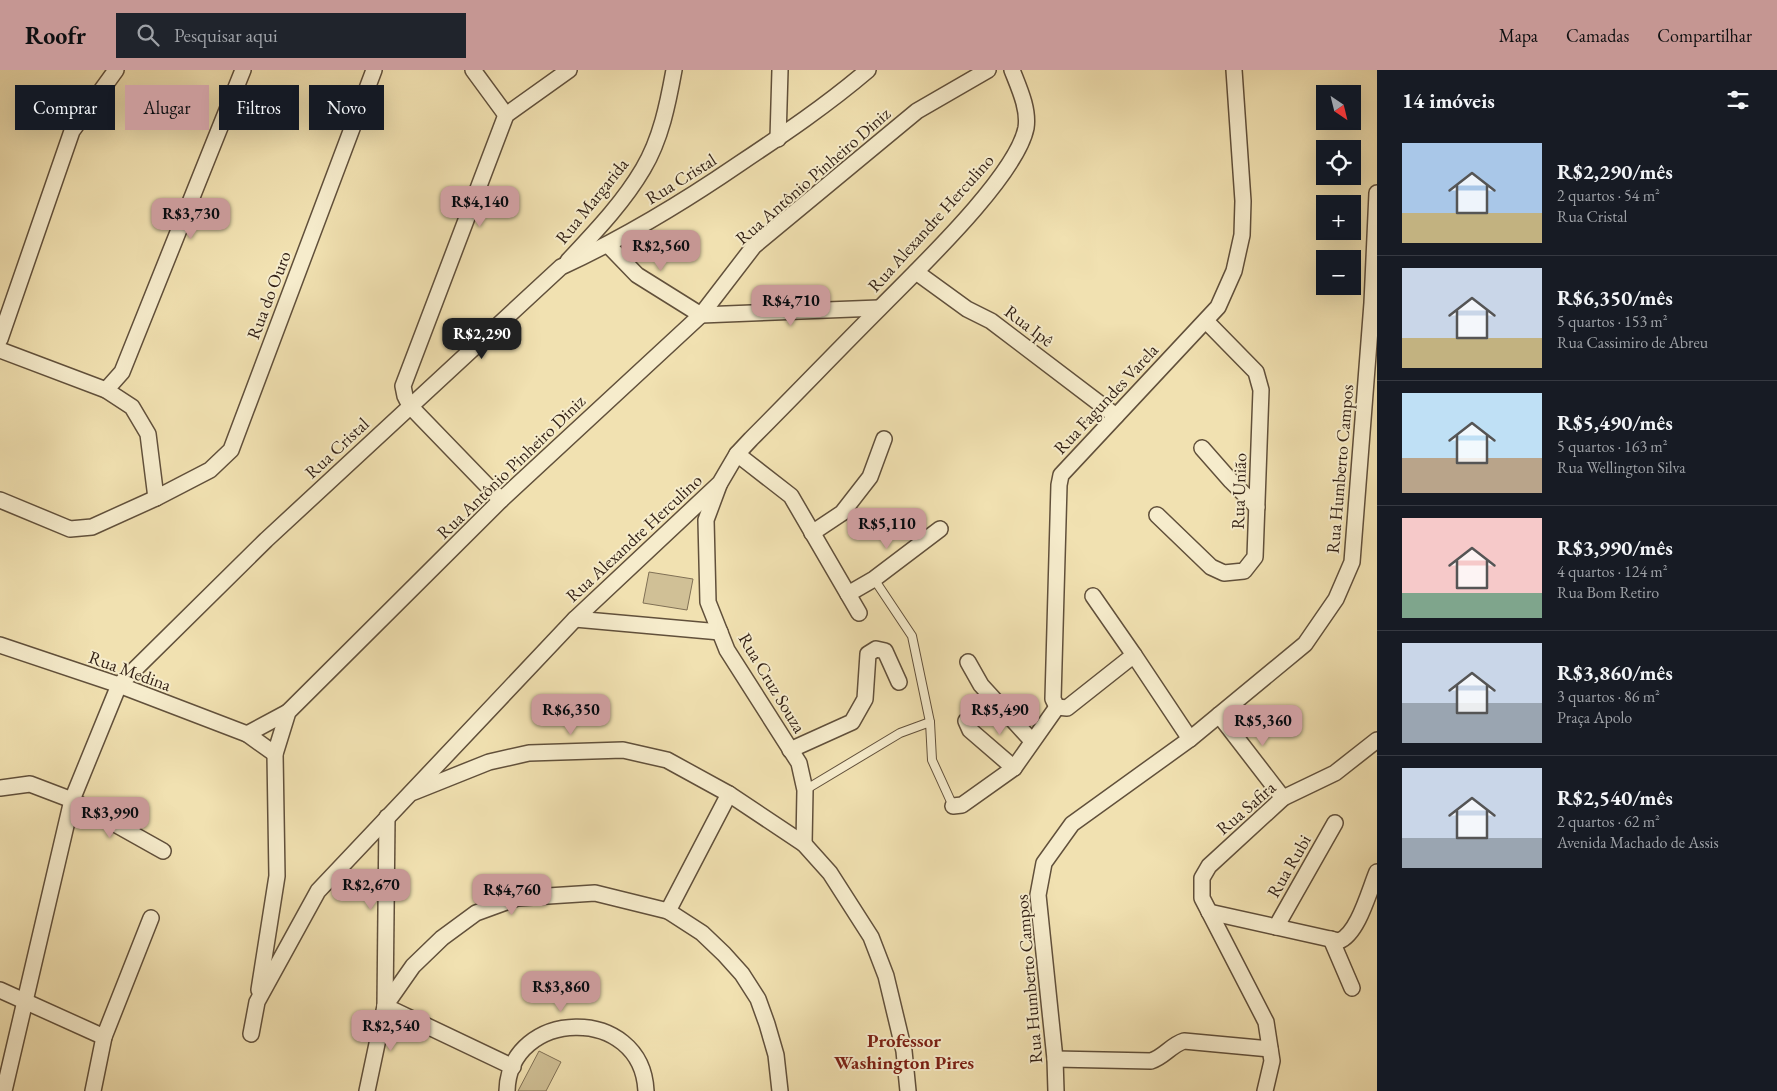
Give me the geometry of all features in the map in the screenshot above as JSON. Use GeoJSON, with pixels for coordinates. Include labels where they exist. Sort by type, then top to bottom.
{"type":"FeatureCollection","features":[{"type":"Feature","properties":{"kind":"street"},"geometry":{"type":"LineString","coordinates":[[0,339],[72,130],[116,70]]}},
{"type":"Feature","properties":{"kind":"street"},"geometry":{"type":"LineString","coordinates":[[106,390],[122,372],[243,70]]}},
{"type":"Feature","properties":{"kind":"street","name":"Rua do Ouro"},"geometry":{"type":"LineString","coordinates":[[0,500],[70,529],[92,527],[156,498],[210,470],[231,450],[374,70]]}},
{"type":"Feature","properties":{"kind":"street"},"geometry":{"type":"LineString","coordinates":[[473,70],[506,115]]}},
{"type":"Feature","properties":{"kind":"street"},"geometry":{"type":"LineString","coordinates":[[501,500],[410,406],[403,386],[506,115],[569,70]]}},
{"type":"Feature","properties":{"kind":"street","name":"Rua Margarida"},"geometry":{"type":"LineString","coordinates":[[562,267],[605,221],[644,168],[665,117],[674,70]]}},
{"type":"Feature","properties":{"kind":"street"},"geometry":{"type":"LineString","coordinates":[[778,139],[780,70]]}},
{"type":"Feature","properties":{"kind":"street","name":"Rua Cristal"},"geometry":{"type":"LineString","coordinates":[[4,1091],[72,800],[119,685],[266,540],[562,267],[608,245],[680,204],[778,139],[827,104],[868,70]]}},
{"type":"Feature","properties":{"kind":"street","name":"Rua Antônio Pinheiro Diniz"},"geometry":{"type":"LineString","coordinates":[[257,1002],[276,876],[275,754],[288,712],[501,500],[701,316],[754,246],[917,111],[988,70]]}},
{"type":"Feature","properties":{"kind":"street","name":"Rua Alexandre Herculino"},"geometry":{"type":"LineString","coordinates":[[252,1034],[257,1002],[318,892],[575,619],[720,483],[737,454],[916,272],[987,194],[1017,153],[1026,127],[1025,104],[1012,70]]}},
{"type":"Feature","properties":{"kind":"street","name":"Rua Fagundes Varela"},"geometry":{"type":"LineString","coordinates":[[1057,706],[1053,699],[1061,475],[1218,307],[1234,271],[1242,234],[1243,201],[1234,70]]}},
{"type":"Feature","properties":{"kind":"street","name":"Rua Humberto Campos"},"geometry":{"type":"LineString","coordinates":[[1056,1091],[1055,1060],[1038,895],[1044,863],[1072,824],[1190,739],[1306,644],[1336,599],[1352,562],[1372,303],[1377,193]]}},
{"type":"Feature","properties":{"kind":"street"},"geometry":{"type":"LineString","coordinates":[[608,245],[637,275],[701,316],[879,308]]}},
{"type":"Feature","properties":{"kind":"street","name":"Rua Ipê"},"geometry":{"type":"LineString","coordinates":[[916,272],[967,310],[991,321],[1116,416]]}},
{"type":"Feature","properties":{"kind":"street","name":"Rua União"},"geometry":{"type":"LineString","coordinates":[[1157,515],[1211,567],[1224,573],[1244,571],[1255,557],[1261,390],[1256,372],[1206,321]]}},
{"type":"Feature","properties":{"kind":"street"},"geometry":{"type":"LineString","coordinates":[[0,350],[106,390],[132,407],[148,434],[156,498]]}},
{"type":"Feature","properties":{"kind":"street"},"geometry":{"type":"LineString","coordinates":[[812,533],[842,513],[870,477],[884,439]]}},
{"type":"Feature","properties":{"kind":"street"},"geometry":{"type":"LineString","coordinates":[[1202,448],[1231,482],[1257,507]]}},
{"type":"Feature","properties":{"kind":"street"},"geometry":{"type":"LineString","coordinates":[[737,454],[791,496],[859,613]]}},
{"type":"Feature","properties":{"kind":"street","name":"Rua Cruz Souza"},"geometry":{"type":"LineString","coordinates":[[720,483],[706,520],[708,602],[727,650],[798,763],[805,790],[804,844]]}},
{"type":"Feature","properties":{"kind":"street"},"geometry":{"type":"LineString","coordinates":[[848,594],[874,579],[940,529]]}},
{"type":"Feature","properties":{"kind":"street"},"geometry":{"type":"LineString","coordinates":[[1093,596],[1190,739]]}},
{"type":"Feature","properties":{"kind":"street"},"geometry":{"type":"LineString","coordinates":[[575,619],[720,632]]}},
{"type":"Feature","properties":{"kind":"street","name":"Rua Medina"},"geometry":{"type":"LineString","coordinates":[[0,645],[119,685],[247,734],[275,754]]}},
{"type":"Feature","properties":{"kind":"street"},"geometry":{"type":"LineString","coordinates":[[790,750],[852,722],[865,699],[868,654],[876,649],[885,651],[899,682]]}},
{"type":"Feature","properties":{"kind":"street"},"geometry":{"type":"LineString","coordinates":[[953,806],[962,805],[1014,768],[1057,706],[1067,708],[1134,655]]}},
{"type":"Feature","properties":{"kind":"street"},"geometry":{"type":"LineString","coordinates":[[968,662],[981,686],[1032,741]]}},
{"type":"Feature","properties":{"kind":"street"},"geometry":{"type":"LineString","coordinates":[[247,734],[288,712]]}},
{"type":"Feature","properties":{"kind":"street"},"geometry":{"type":"LineString","coordinates":[[1219,715],[1282,798]]}},
{"type":"Feature","properties":{"kind":"street"},"geometry":{"type":"LineString","coordinates":[[966,721],[970,730],[1014,768]]}},
{"type":"Feature","properties":{"kind":"street","name":"Rua Safira"},"geometry":{"type":"LineString","coordinates":[[1265,1091],[1272,1061],[1266,1022],[1202,898],[1202,878],[1209,866],[1282,798],[1335,773],[1377,740]]}},
{"type":"Feature","properties":{"kind":"street"},"geometry":{"type":"LineString","coordinates":[[409,794],[489,762],[529,753],[623,750],[667,760],[729,794],[804,844],[830,873],[871,937],[886,976],[904,1051],[908,1091]]}},
{"type":"Feature","properties":{"kind":"street"},"geometry":{"type":"LineString","coordinates":[[0,788],[30,784],[72,800],[163,852]]}},
{"type":"Feature","properties":{"kind":"street"},"geometry":{"type":"LineString","coordinates":[[668,911],[729,794]]}},
{"type":"Feature","properties":{"kind":"street"},"geometry":{"type":"LineString","coordinates":[[366,1091],[385,1006],[388,817]]}},
{"type":"Feature","properties":{"kind":"street","name":"Rua Rubi"},"geometry":{"type":"LineString","coordinates":[[1276,927],[1335,823]]}},
{"type":"Feature","properties":{"kind":"street"},"geometry":{"type":"LineString","coordinates":[[1209,912],[1339,941],[1346,938],[1353,930],[1377,872]]}},
{"type":"Feature","properties":{"kind":"street"},"geometry":{"type":"LineString","coordinates":[[385,1006],[413,966],[442,938],[476,913],[517,898],[595,893],[668,911],[702,933],[747,982],[758,999],[768,1024],[776,1055],[780,1091]]}},
{"type":"Feature","properties":{"kind":"street"},"geometry":{"type":"LineString","coordinates":[[93,1091],[104,1037],[139,953],[151,918]]}},
{"type":"Feature","properties":{"kind":"street"},"geometry":{"type":"LineString","coordinates":[[1331,940],[1352,988]]}},
{"type":"Feature","properties":{"kind":"street"},"geometry":{"type":"LineString","coordinates":[[0,990],[104,1037]]}},
{"type":"Feature","properties":{"kind":"street"},"geometry":{"type":"LineString","coordinates":[[385,1006],[513,1067]]}},
{"type":"Feature","properties":{"kind":"street"},"geometry":{"type":"LineString","coordinates":[[507,1091],[513,1067],[524,1050],[540,1036],[558,1028],[578,1026],[598,1029],[616,1038],[631,1052],[642,1069],[646,1091]]}},
{"type":"Feature","properties":{"kind":"street"},"geometry":{"type":"LineString","coordinates":[[1055,1060],[1151,1061],[1159,1058],[1177,1043],[1184,1041],[1270,1049]]}},
{"type":"Feature","properties":{"kind":"lane"},"geometry":{"type":"LineString","coordinates":[[874,579],[912,636],[930,722],[932,760],[953,806]]}},
{"type":"Feature","properties":{"kind":"lane"},"geometry":{"type":"LineString","coordinates":[[805,790],[900,733],[930,722]]}},
{"type":"Feature","properties":{"kind":"shaded area"},"geometry":{"type":"Polygon","coordinates":[[[649,572],[693,579],[687,610],[643,603],[649,572]]]}},
{"type":"Feature","properties":{"kind":"shaded area"},"geometry":{"type":"Polygon","coordinates":[[[539,1051],[561,1062],[546,1091],[518,1091],[539,1051]]]}},
{"type":"Feature","properties":{"kind":"district","name":"Professor Washington Pires"},"geometry":{"type":"Point","coordinates":[904,1051]}}]}
